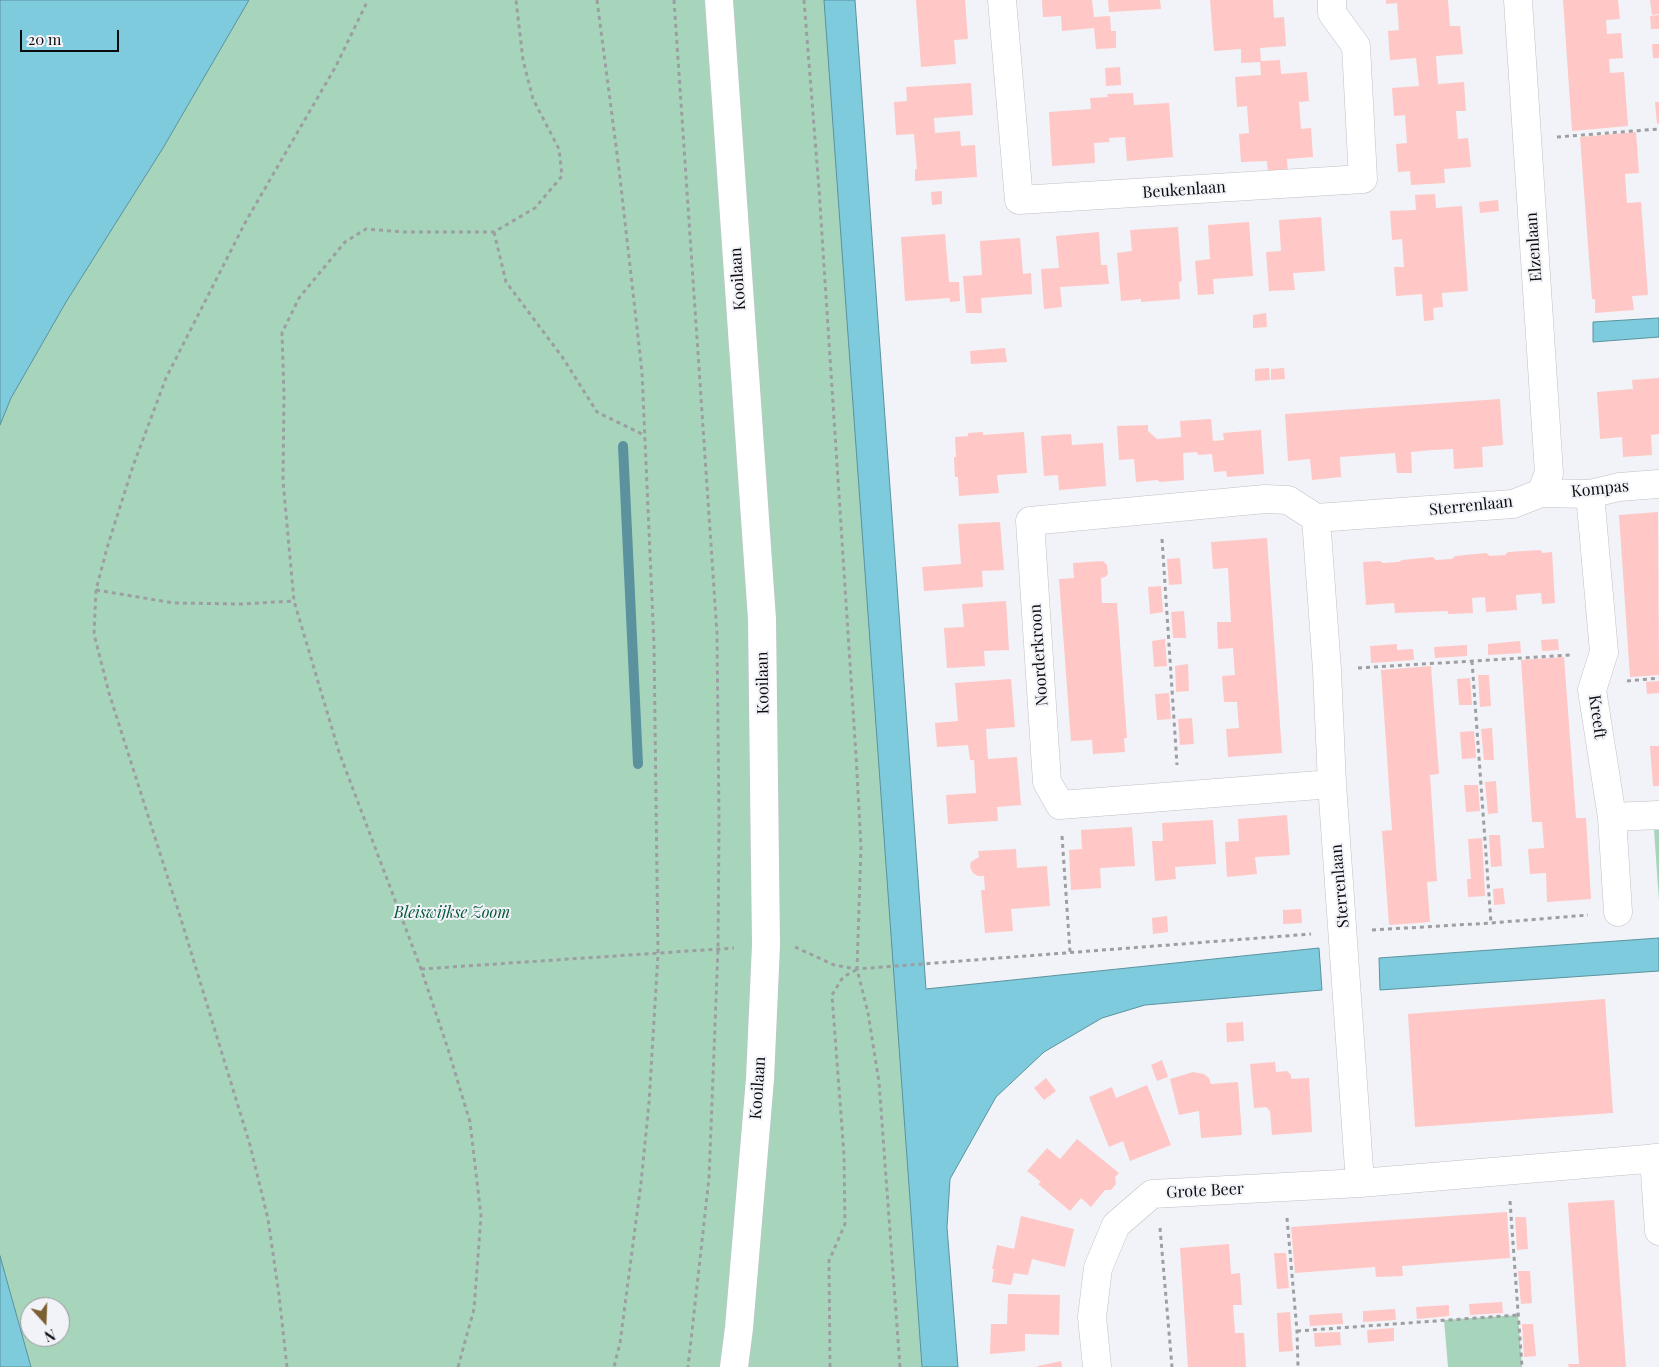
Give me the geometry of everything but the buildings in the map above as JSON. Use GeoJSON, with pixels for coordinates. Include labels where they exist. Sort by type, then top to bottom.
{"type":"FeatureCollection","features":[{"type":"Feature","properties":{"kind":"street","name":"Kooilaan"},"geometry":{"type":"LineString","coordinates":[[719,0],[762,619],[766,945],[760,1079],[734,1367]]}},
{"type":"Feature","properties":{"kind":"street","name":"Beukenlaan"},"geometry":{"type":"LineString","coordinates":[[1002,0],[1019,200],[1363,179],[1356,46],[1332,13],[1332,0]]}},
{"type":"Feature","properties":{"kind":"street","name":"Elzenlaan"},"geometry":{"type":"LineString","coordinates":[[1518,0],[1549,473],[1541,493]]}},
{"type":"Feature","properties":{"kind":"street","name":"Kompas"},"geometry":{"type":"LineString","coordinates":[[1541,493],[1590,494],[1619,487],[1659,484]]}},
{"type":"Feature","properties":{"kind":"street","name":"Sterrenlaan"},"geometry":{"type":"LineString","coordinates":[[1360,1183],[1344,931],[1332,784],[1328,670],[1316,518],[1513,504],[1541,493]]}},
{"type":"Feature","properties":{"kind":"street","name":"Kreeft"},"geometry":{"type":"LineString","coordinates":[[1590,494],[1604,652],[1592,690],[1612,817],[1618,912]]}},
{"type":"Feature","properties":{"kind":"street","name":"Noorderkroon"},"geometry":{"type":"LineString","coordinates":[[1060,805],[1047,782],[1030,521],[1265,499],[1288,500],[1316,518]]}},
{"type":"Feature","properties":{"kind":"street"},"geometry":{"type":"LineString","coordinates":[[1060,805],[1332,784]]}},
{"type":"Feature","properties":{"kind":"street"},"geometry":{"type":"LineString","coordinates":[[1612,817],[1659,814]]}},
{"type":"Feature","properties":{"kind":"street"},"geometry":{"type":"LineString","coordinates":[[1360,1183],[1657,1158],[1659,1231]]}},
{"type":"Feature","properties":{"kind":"street","name":"Grote Beer"},"geometry":{"type":"LineString","coordinates":[[1097,1367],[1092,1317],[1098,1268],[1116,1225],[1152,1194],[1360,1183]]}},
{"type":"Feature","properties":{"kind":"path"},"geometry":{"type":"LineString","coordinates":[[287,1367],[268,1219],[250,1145],[109,692],[94,634],[96,590],[133,466],[166,378],[246,221],[336,66],[368,0]]}},
{"type":"Feature","properties":{"kind":"path"},"geometry":{"type":"LineString","coordinates":[[458,1367],[474,1310],[481,1216],[470,1122],[421,969],[339,752],[294,600],[283,481],[284,394],[282,333],[299,298],[345,242],[366,230],[494,232],[535,208],[562,176],[559,149],[533,99],[523,60],[516,0]]}},
{"type":"Feature","properties":{"kind":"path"},"geometry":{"type":"LineString","coordinates":[[597,0],[619,169],[642,372],[654,645],[658,954],[642,1183],[620,1343],[614,1367]]}},
{"type":"Feature","properties":{"kind":"path"},"geometry":{"type":"LineString","coordinates":[[674,0],[716,633],[719,821],[718,949],[709,1178],[688,1367]]}},
{"type":"Feature","properties":{"kind":"path"},"geometry":{"type":"LineString","coordinates":[[804,0],[820,209],[856,755],[861,847],[857,969],[868,1014],[879,1082],[900,1367]]}},
{"type":"Feature","properties":{"kind":"path"},"geometry":{"type":"LineString","coordinates":[[1527,139],[1659,129]]}},
{"type":"Feature","properties":{"kind":"path"},"geometry":{"type":"LineString","coordinates":[[494,232],[506,282],[563,358],[596,412],[644,435]]}},
{"type":"Feature","properties":{"kind":"path"},"geometry":{"type":"LineString","coordinates":[[1160,509],[1179,795]]}},
{"type":"Feature","properties":{"kind":"path"},"geometry":{"type":"LineString","coordinates":[[96,590],[174,603],[241,604],[294,600]]}},
{"type":"Feature","properties":{"kind":"path"},"geometry":{"type":"LineString","coordinates":[[1328,670],[1604,652]]}},
{"type":"Feature","properties":{"kind":"path"},"geometry":{"type":"LineString","coordinates":[[1472,661],[1491,923]]}},
{"type":"Feature","properties":{"kind":"path"},"geometry":{"type":"LineString","coordinates":[[1060,805],[1070,952]]}},
{"type":"Feature","properties":{"kind":"path"},"geometry":{"type":"LineString","coordinates":[[421,969],[766,945],[798,947],[834,965],[857,969],[1344,931],[1491,923],[1618,912]]}},
{"type":"Feature","properties":{"kind":"path"},"geometry":{"type":"LineString","coordinates":[[830,1367],[829,1260],[845,1224],[844,1155],[832,995],[843,977],[857,969]]}},
{"type":"Feature","properties":{"kind":"path"},"geometry":{"type":"LineString","coordinates":[[1508,1171],[1522,1367]]}},
{"type":"Feature","properties":{"kind":"path"},"geometry":{"type":"LineString","coordinates":[[1285,1187],[1297,1331],[1298,1367]]}},
{"type":"Feature","properties":{"kind":"path"},"geometry":{"type":"LineString","coordinates":[[1157,1194],[1172,1367]]}},
{"type":"Feature","properties":{"kind":"path"},"geometry":{"type":"LineString","coordinates":[[1297,1331],[1518,1315]]}},
{"type":"Feature","properties":{"kind":"green space","name":"Bleiswijkse Zoom"},"geometry":{"type":"Polygon","coordinates":[[[0,0],[843,0],[936,1367],[0,1367],[0,0]]]}},
{"type":"Feature","properties":{"kind":"green space"},"geometry":{"type":"Polygon","coordinates":[[[1654,830],[1659,830],[1659,901],[1654,830]]]}},
{"type":"Feature","properties":{"kind":"green space"},"geometry":{"type":"Polygon","coordinates":[[[1518,1315],[1522,1367],[1448,1367],[1444,1320],[1518,1315]]]}},
{"type":"Feature","properties":{"kind":"water"},"geometry":{"type":"Polygon","coordinates":[[[0,0],[249,0],[163,148],[66,302],[11,398],[0,425],[0,0]]]}},
{"type":"Feature","properties":{"kind":"water"},"geometry":{"type":"Polygon","coordinates":[[[824,0],[855,0],[926,989],[1319,948],[1322,990],[1145,1005],[1102,1018],[1044,1052],[996,1097],[950,1179],[947,1227],[958,1367],[922,1367],[824,0]]]}},
{"type":"Feature","properties":{"kind":"water"},"geometry":{"type":"Polygon","coordinates":[[[1659,318],[1659,337],[1593,342],[1593,322],[1659,318]]]}},
{"type":"Feature","properties":{"kind":"water"},"geometry":{"type":"Polygon","coordinates":[[[1659,938],[1659,971],[1380,990],[1379,958],[1659,938]]]}},
{"type":"Feature","properties":{"kind":"water"},"geometry":{"type":"Polygon","coordinates":[[[0,1256],[20,1328],[20,1347],[25,1347],[31,1367],[0,1367],[0,1256]]]}},
{"type":"Feature","properties":{"kind":"waterway"},"geometry":{"type":"LineString","coordinates":[[623,446],[638,764]]}}]}
